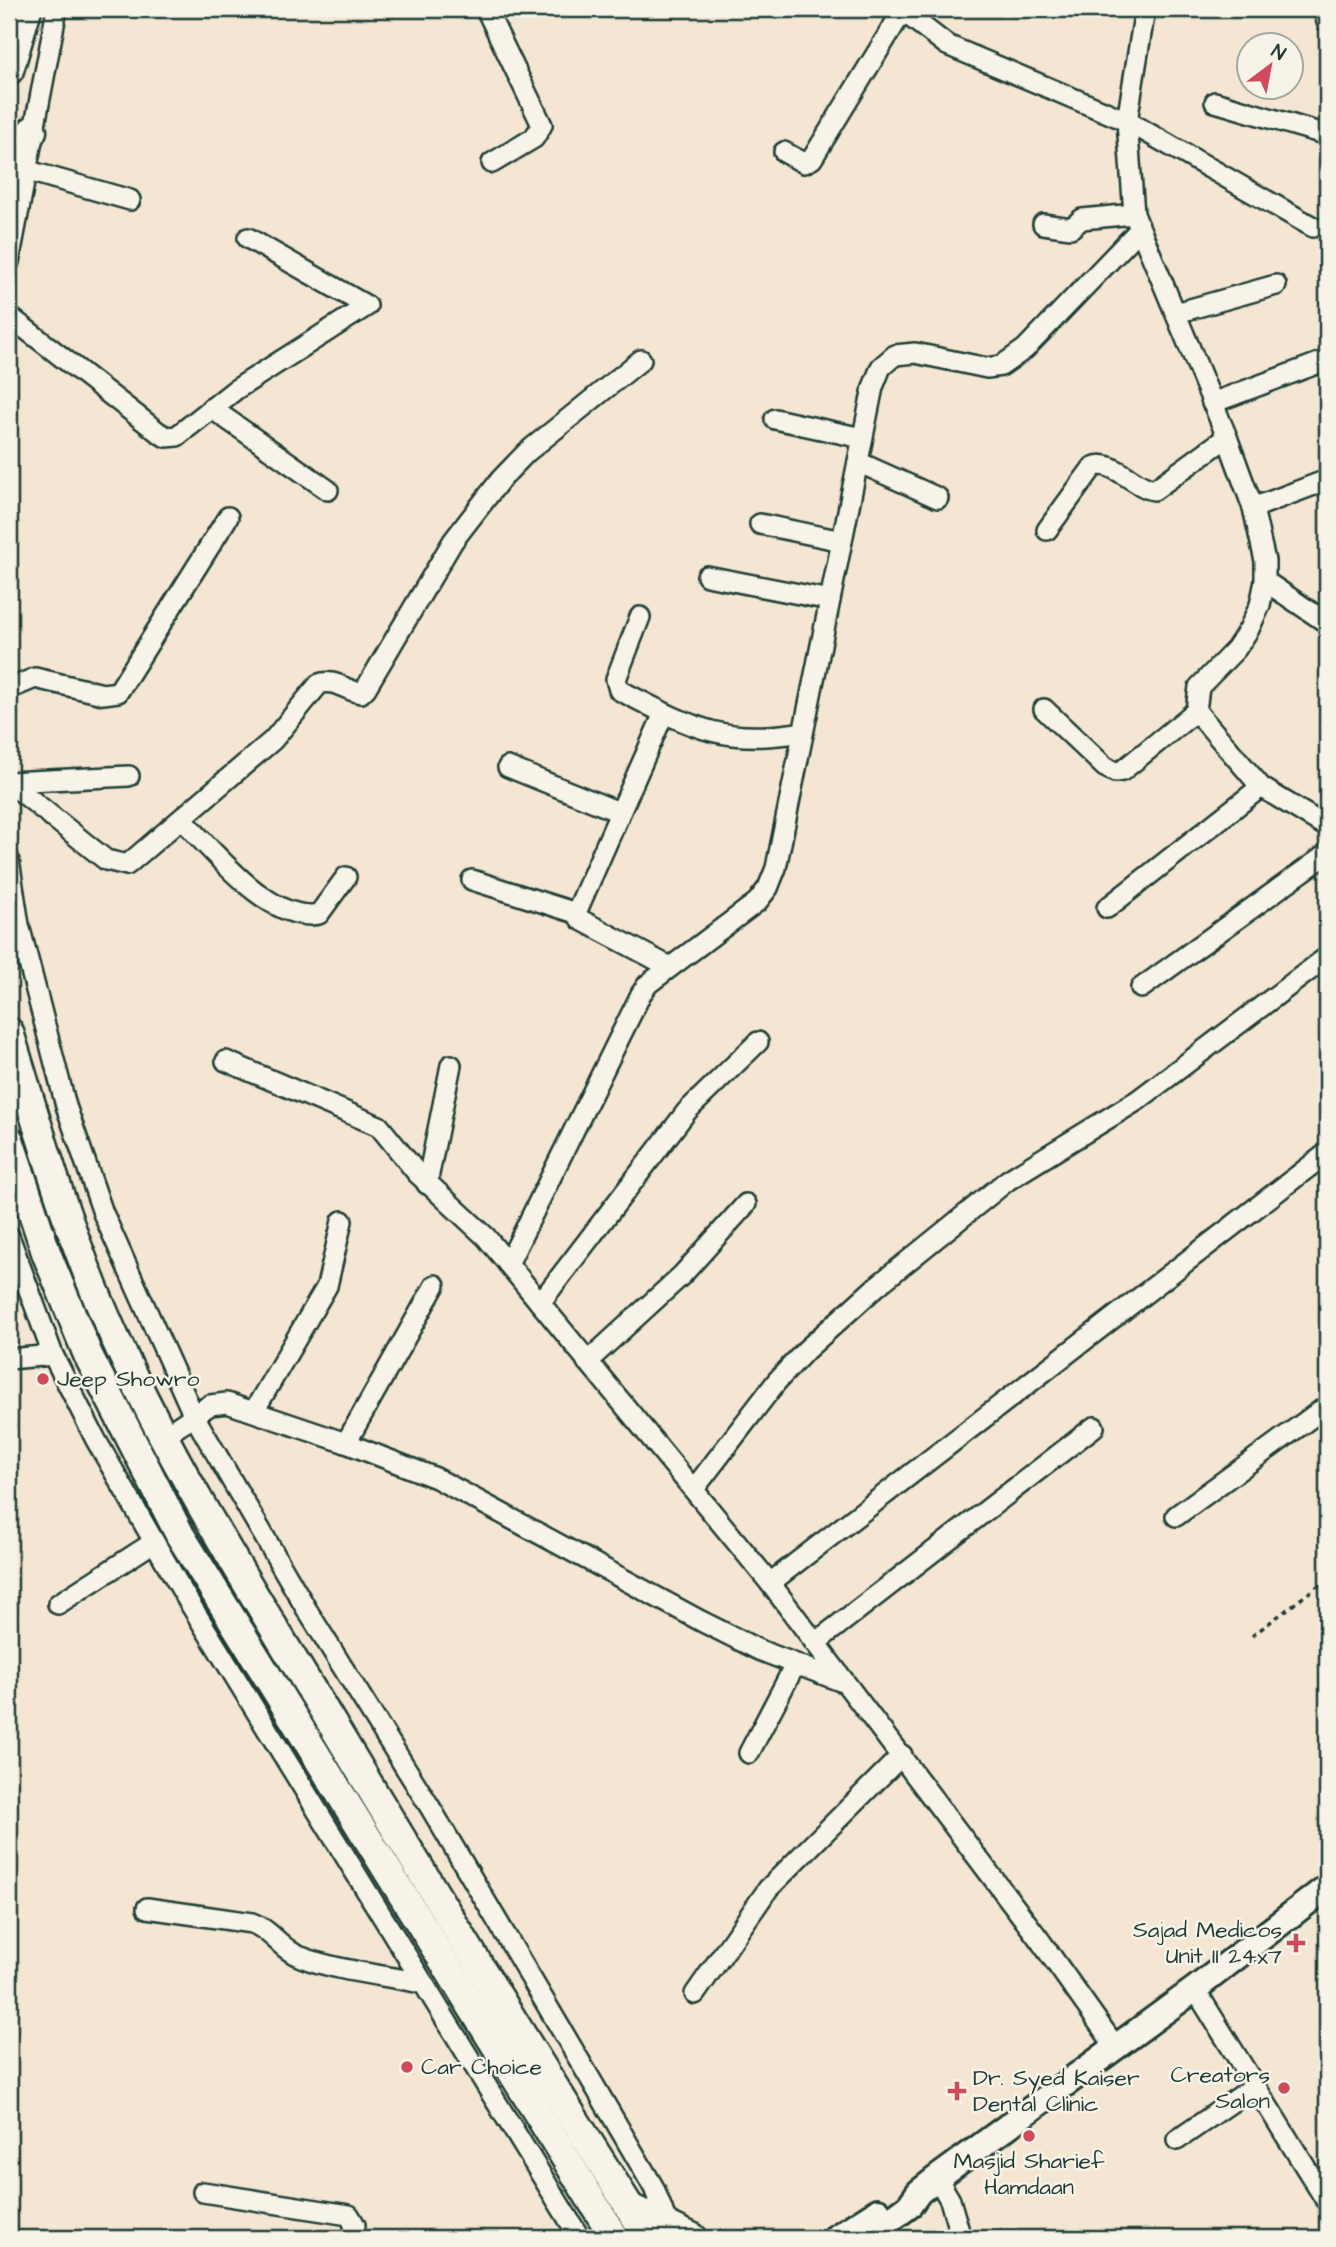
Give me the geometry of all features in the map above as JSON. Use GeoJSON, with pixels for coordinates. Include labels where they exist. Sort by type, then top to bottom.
{"type":"FeatureCollection","features":[{"type":"Feature","properties":{"kind":"highway"},"geometry":{"type":"LineString","coordinates":[[9,70],[27,9]]}},
{"type":"Feature","properties":{"kind":"highway"},"geometry":{"type":"LineString","coordinates":[[17,171],[32,131]]}},
{"type":"Feature","properties":{"kind":"highway"},"geometry":{"type":"LineString","coordinates":[[9,1032],[90,1275],[115,1338],[164,1436],[278,1634],[630,2208],[670,2235]]}},
{"type":"Feature","properties":{"kind":"highway"},"geometry":{"type":"LineString","coordinates":[[9,1140],[47,1255],[88,1355],[162,1502],[249,1650],[612,2237]]}},
{"type":"Feature","properties":{"kind":"highway"},"geometry":{"type":"LineString","coordinates":[[249,1650],[278,1634]]}},
{"type":"Feature","properties":{"kind":"main road"},"geometry":{"type":"LineString","coordinates":[[865,2238],[909,2206],[928,2185],[1195,1989],[1327,1887]]}},
{"type":"Feature","properties":{"kind":"main road"},"geometry":{"type":"LineString","coordinates":[[835,2238],[902,2196],[928,2185]]}},
{"type":"Feature","properties":{"kind":"street"},"geometry":{"type":"LineString","coordinates":[[32,131],[57,9]]}},
{"type":"Feature","properties":{"kind":"street"},"geometry":{"type":"LineString","coordinates":[[486,9],[542,125],[534,138],[492,163]]}},
{"type":"Feature","properties":{"kind":"street"},"geometry":{"type":"LineString","coordinates":[[1044,709],[1105,767],[1115,772],[1122,771],[1196,710],[1199,687],[1230,656],[1249,629],[1260,605],[1265,581],[1263,545],[1253,508],[1227,436],[1137,222],[1126,121],[1146,9]]}},
{"type":"Feature","properties":{"kind":"street"},"geometry":{"type":"LineString","coordinates":[[1324,9],[1327,22]]}},
{"type":"Feature","properties":{"kind":"street"},"geometry":{"type":"LineString","coordinates":[[784,152],[804,163],[812,159],[901,10],[947,45],[1126,121],[1313,227]]}},
{"type":"Feature","properties":{"kind":"street"},"geometry":{"type":"LineString","coordinates":[[1216,102],[1327,135]]}},
{"type":"Feature","properties":{"kind":"street"},"geometry":{"type":"LineString","coordinates":[[9,262],[17,171],[131,200]]}},
{"type":"Feature","properties":{"kind":"street"},"geometry":{"type":"LineString","coordinates":[[1042,224],[1071,228],[1082,219],[1137,222]]}},
{"type":"Feature","properties":{"kind":"street"},"geometry":{"type":"LineString","coordinates":[[508,1264],[641,993],[648,984],[757,902],[768,888],[776,868],[873,387],[881,367],[895,355],[915,353],[987,368],[1002,366],[1025,349],[1137,222]]}},
{"type":"Feature","properties":{"kind":"street"},"geometry":{"type":"LineString","coordinates":[[9,316],[166,438],[177,436],[190,429],[211,408],[367,306],[248,238]]}},
{"type":"Feature","properties":{"kind":"street"},"geometry":{"type":"LineString","coordinates":[[1176,313],[1276,285]]}},
{"type":"Feature","properties":{"kind":"street"},"geometry":{"type":"LineString","coordinates":[[9,782],[106,859],[127,865],[138,858],[273,740],[319,684],[326,682],[361,693],[453,541],[501,479],[527,452],[641,360]]}},
{"type":"Feature","properties":{"kind":"street"},"geometry":{"type":"LineString","coordinates":[[1212,403],[1327,360]]}},
{"type":"Feature","properties":{"kind":"street"},"geometry":{"type":"LineString","coordinates":[[211,408],[328,490]]}},
{"type":"Feature","properties":{"kind":"street"},"geometry":{"type":"LineString","coordinates":[[775,419],[862,438]]}},
{"type":"Feature","properties":{"kind":"street"},"geometry":{"type":"LineString","coordinates":[[1046,530],[1093,467],[1105,465],[1146,489],[1154,490],[1227,436]]}},
{"type":"Feature","properties":{"kind":"street"},"geometry":{"type":"LineString","coordinates":[[858,462],[938,498]]}},
{"type":"Feature","properties":{"kind":"street"},"geometry":{"type":"LineString","coordinates":[[1253,508],[1327,480]]}},
{"type":"Feature","properties":{"kind":"street"},"geometry":{"type":"LineString","coordinates":[[9,689],[35,678],[103,694],[118,692],[228,517]]}},
{"type":"Feature","properties":{"kind":"street"},"geometry":{"type":"LineString","coordinates":[[760,524],[842,541]]}},
{"type":"Feature","properties":{"kind":"street"},"geometry":{"type":"LineString","coordinates":[[707,576],[830,600]]}},
{"type":"Feature","properties":{"kind":"street"},"geometry":{"type":"LineString","coordinates":[[1265,581],[1327,624]]}},
{"type":"Feature","properties":{"kind":"street"},"geometry":{"type":"LineString","coordinates":[[640,617],[616,686],[664,713],[703,730],[740,738],[803,733]]}},
{"type":"Feature","properties":{"kind":"street"},"geometry":{"type":"LineString","coordinates":[[1196,710],[1261,787],[1327,827]]}},
{"type":"Feature","properties":{"kind":"street"},"geometry":{"type":"LineString","coordinates":[[576,913],[664,713]]}},
{"type":"Feature","properties":{"kind":"street"},"geometry":{"type":"LineString","coordinates":[[508,767],[619,811]]}},
{"type":"Feature","properties":{"kind":"street"},"geometry":{"type":"LineString","coordinates":[[9,782],[129,776]]}},
{"type":"Feature","properties":{"kind":"street"},"geometry":{"type":"LineString","coordinates":[[1107,908],[1261,787]]}},
{"type":"Feature","properties":{"kind":"street"},"geometry":{"type":"LineString","coordinates":[[182,819],[260,895],[299,913],[319,914],[346,877]]}},
{"type":"Feature","properties":{"kind":"street"},"geometry":{"type":"LineString","coordinates":[[1142,988],[1327,854]]}},
{"type":"Feature","properties":{"kind":"street"},"geometry":{"type":"LineString","coordinates":[[9,860],[19,925],[66,1106],[103,1213],[194,1414],[307,1610],[430,1807],[654,2188],[670,2235]]}},
{"type":"Feature","properties":{"kind":"street"},"geometry":{"type":"LineString","coordinates":[[472,880],[576,913],[581,920],[670,967]]}},
{"type":"Feature","properties":{"kind":"street"},"geometry":{"type":"LineString","coordinates":[[694,1489],[777,1381],[806,1350],[877,1286],[1008,1180],[1138,1100],[1327,957]]}},
{"type":"Feature","properties":{"kind":"street"},"geometry":{"type":"LineString","coordinates":[[540,1303],[687,1111],[758,1042]]}},
{"type":"Feature","properties":{"kind":"street"},"geometry":{"type":"LineString","coordinates":[[226,1061],[379,1126],[427,1184],[470,1220],[770,1583],[843,1682],[902,1755],[1115,2046]]}},
{"type":"Feature","properties":{"kind":"street"},"geometry":{"type":"LineString","coordinates":[[427,1184],[451,1065]]}},
{"type":"Feature","properties":{"kind":"street"},"geometry":{"type":"LineString","coordinates":[[770,1583],[1327,1153]]}},
{"type":"Feature","properties":{"kind":"street"},"geometry":{"type":"LineString","coordinates":[[587,1362],[682,1275],[746,1204]]}},
{"type":"Feature","properties":{"kind":"street"},"geometry":{"type":"LineString","coordinates":[[254,1411],[327,1286],[342,1220]]}},
{"type":"Feature","properties":{"kind":"street"},"geometry":{"type":"LineString","coordinates":[[9,1236],[54,1355],[96,1440],[154,1542],[421,1983],[580,2238]]}},
{"type":"Feature","properties":{"kind":"street"},"geometry":{"type":"LineString","coordinates":[[345,1443],[435,1285]]}},
{"type":"Feature","properties":{"kind":"street"},"geometry":{"type":"LineString","coordinates":[[9,1359],[54,1355]]}},
{"type":"Feature","properties":{"kind":"street"},"geometry":{"type":"LineString","coordinates":[[164,1436],[210,1405],[227,1403],[345,1443],[407,1466],[467,1494],[701,1621],[795,1665],[843,1682]]}},
{"type":"Feature","properties":{"kind":"street"},"geometry":{"type":"LineString","coordinates":[[1176,1516],[1327,1406]]}},
{"type":"Feature","properties":{"kind":"street"},"geometry":{"type":"LineString","coordinates":[[815,1643],[1094,1427]]}},
{"type":"Feature","properties":{"kind":"street"},"geometry":{"type":"LineString","coordinates":[[58,1604],[154,1542]]}},
{"type":"Feature","properties":{"kind":"street"},"geometry":{"type":"LineString","coordinates":[[749,1753],[795,1665]]}},
{"type":"Feature","properties":{"kind":"street"},"geometry":{"type":"LineString","coordinates":[[695,1994],[768,1889],[902,1755]]}},
{"type":"Feature","properties":{"kind":"street"},"geometry":{"type":"LineString","coordinates":[[146,1908],[252,1923],[261,1926],[283,1948],[303,1958],[421,1983]]}},
{"type":"Feature","properties":{"kind":"street"},"geometry":{"type":"LineString","coordinates":[[1195,1989],[1327,2202]]}},
{"type":"Feature","properties":{"kind":"street"},"geometry":{"type":"LineString","coordinates":[[1177,2140],[1255,2086]]}},
{"type":"Feature","properties":{"kind":"street"},"geometry":{"type":"LineString","coordinates":[[928,2185],[950,2200],[961,2238]]}},
{"type":"Feature","properties":{"kind":"street"},"geometry":{"type":"LineString","coordinates":[[203,2192],[349,2215],[355,2225],[352,2238]]}},
{"type":"Feature","properties":{"kind":"path"},"geometry":{"type":"LineString","coordinates":[[1252,1636],[1327,1579]]}},
{"type":"Feature","properties":{"kind":"place","name":"Jeep Showro"},"geometry":{"type":"Point","coordinates":[43,1379]}},
{"type":"Feature","properties":{"kind":"place","name":"Sajad Medicos Unit II 24x7"},"geometry":{"type":"Point","coordinates":[1296,1943]}},
{"type":"Feature","properties":{"kind":"place","name":"Car Choice"},"geometry":{"type":"Point","coordinates":[407,2067]}},
{"type":"Feature","properties":{"kind":"place","name":"Creators Salon"},"geometry":{"type":"Point","coordinates":[1284,2088]}},
{"type":"Feature","properties":{"kind":"place","name":"Dr. Syed Kaiser Dental Clinic"},"geometry":{"type":"Point","coordinates":[957,2091]}},
{"type":"Feature","properties":{"kind":"place","name":"Masjid Sharief Hamdaan"},"geometry":{"type":"Point","coordinates":[1029,2136]}}]}
